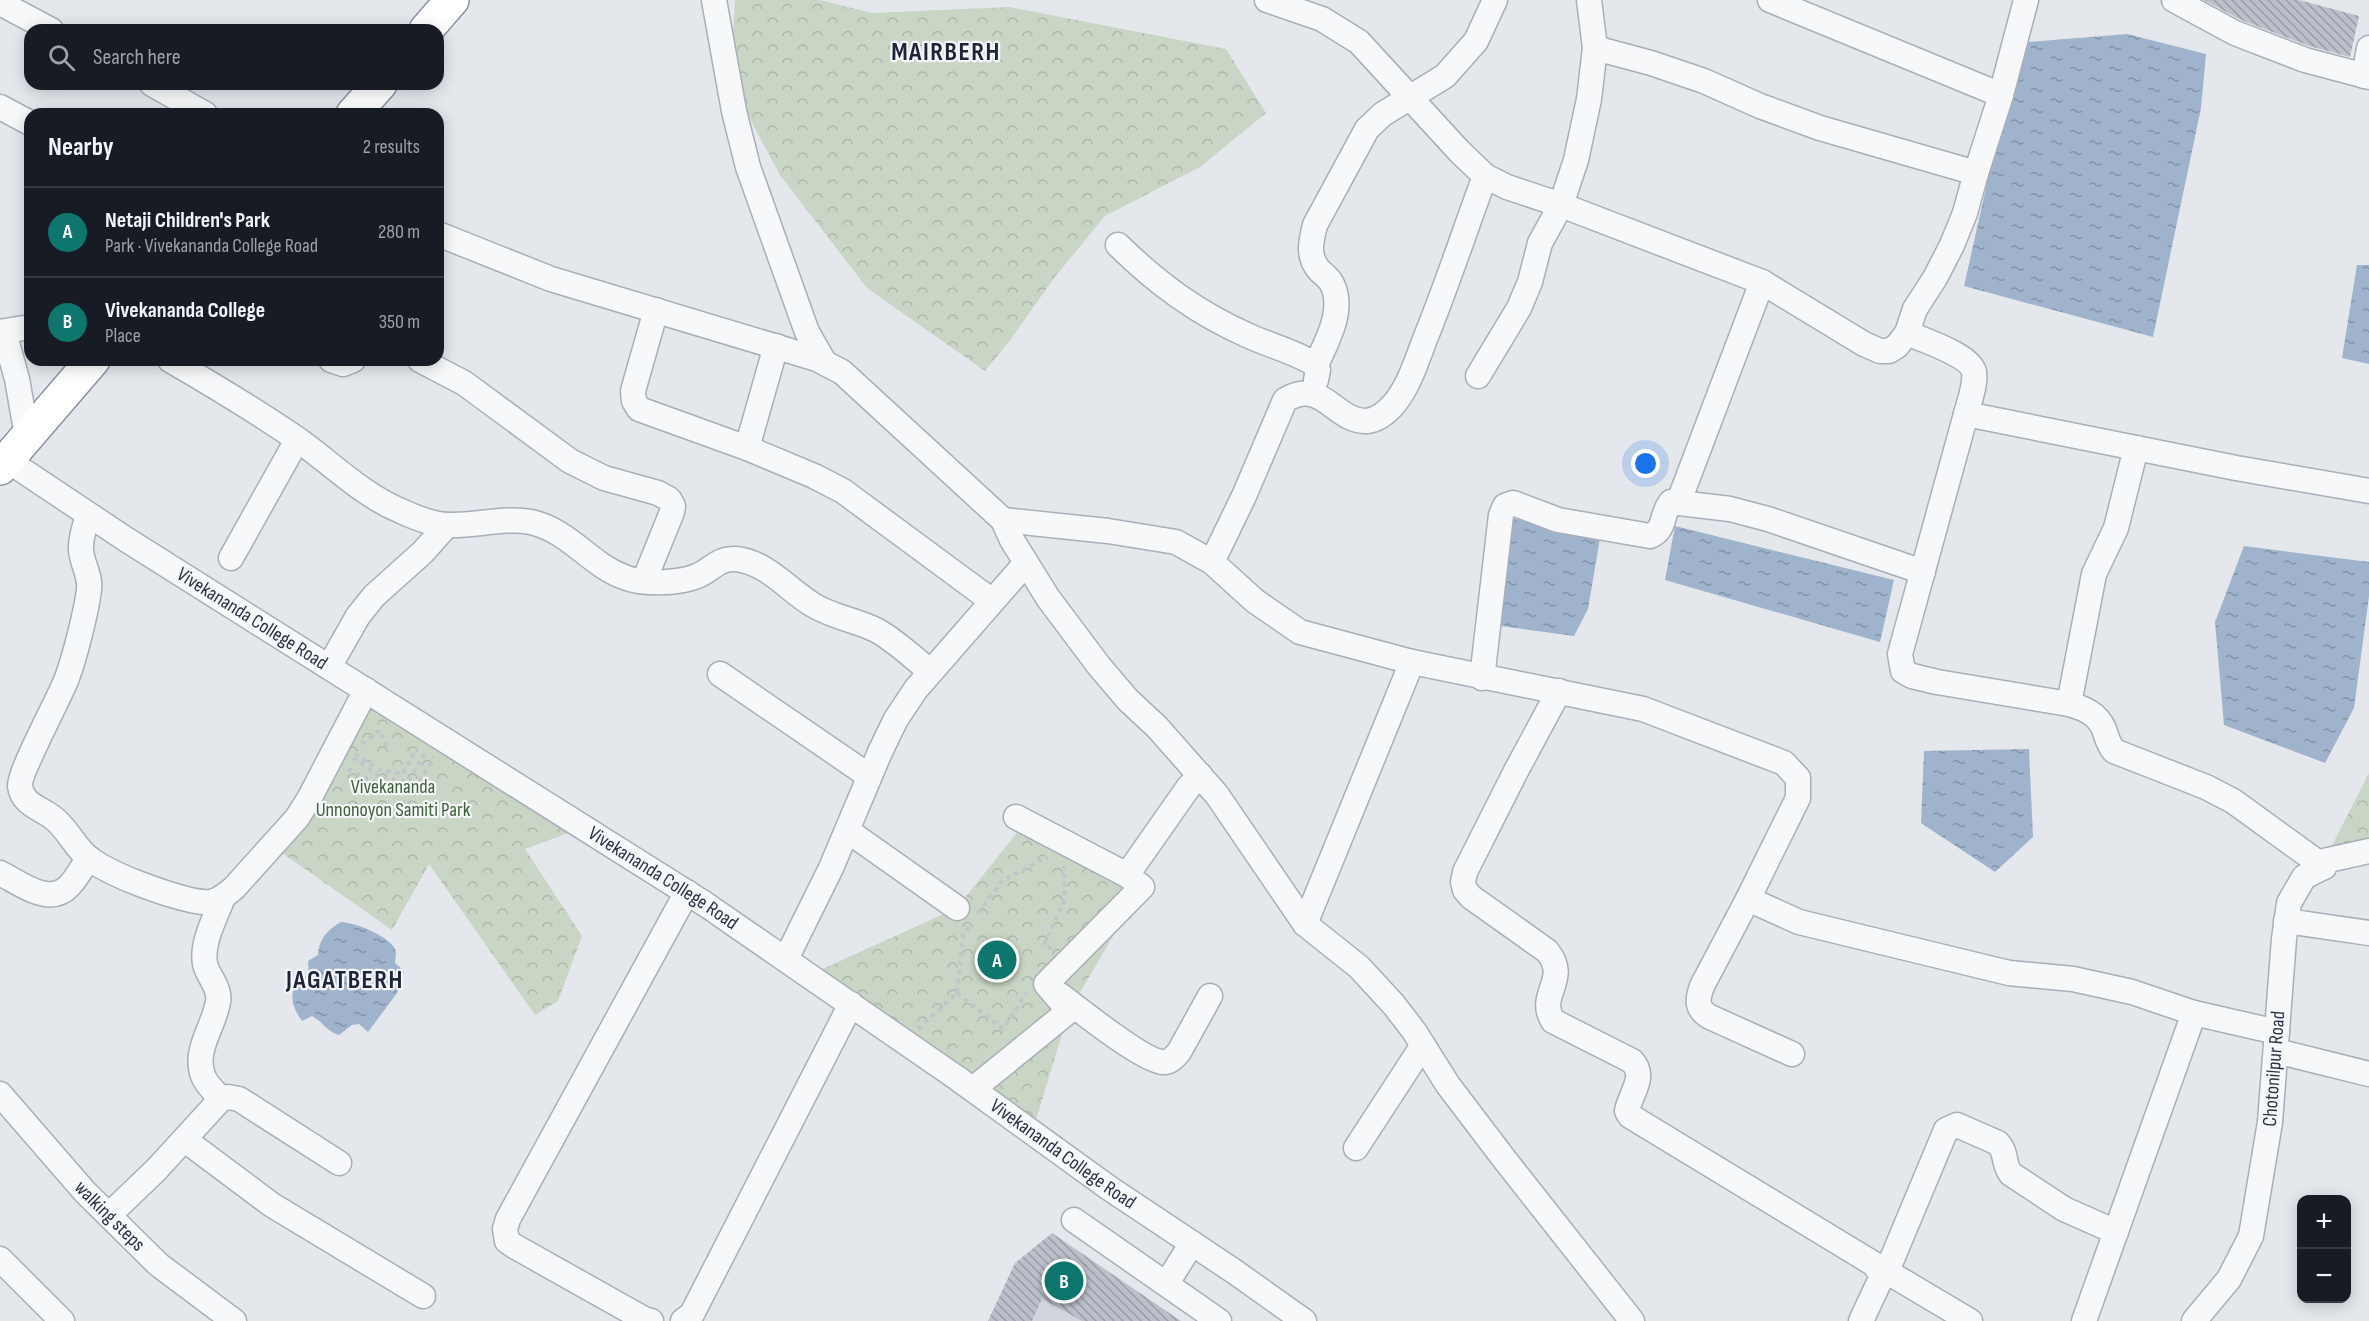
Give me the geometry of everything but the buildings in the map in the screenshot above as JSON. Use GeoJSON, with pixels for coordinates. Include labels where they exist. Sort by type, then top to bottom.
{"type":"FeatureCollection","features":[{"type":"Feature","properties":{"kind":"highway"},"geometry":{"type":"LineString","coordinates":[[431,24],[452,0]]}},
{"type":"Feature","properties":{"kind":"highway"},"geometry":{"type":"LineString","coordinates":[[358,108],[375,90]]}},
{"type":"Feature","properties":{"kind":"highway"},"geometry":{"type":"LineString","coordinates":[[11,455],[88,366]]}},
{"type":"Feature","properties":{"kind":"street"},"geometry":{"type":"LineString","coordinates":[[714,0],[734,111],[748,167],[807,332],[824,362]]}},
{"type":"Feature","properties":{"kind":"street"},"geometry":{"type":"LineString","coordinates":[[1267,0],[1322,19],[1359,42],[1459,151],[1485,176],[1507,187],[1561,205],[1762,282],[1864,344],[1880,351],[1889,351],[1897,346],[1907,333],[1915,309],[1952,245],[1965,213],[2001,95],[2026,0]]}},
{"type":"Feature","properties":{"kind":"street"},"geometry":{"type":"LineString","coordinates":[[1312,394],[1317,375],[1316,365],[1329,338],[1335,319],[1336,302],[1331,283],[1316,267],[1311,256],[1310,242],[1315,225],[1367,129],[1383,114],[1445,76],[1476,41],[1494,0]]}},
{"type":"Feature","properties":{"kind":"street"},"geometry":{"type":"LineString","coordinates":[[1478,376],[1519,308],[1530,282],[1540,243],[1561,205],[1576,160],[1589,99],[1595,48],[1589,0]]}},
{"type":"Feature","properties":{"kind":"street"},"geometry":{"type":"LineString","coordinates":[[1770,0],[2001,95]]}},
{"type":"Feature","properties":{"kind":"street"},"geometry":{"type":"LineString","coordinates":[[2174,0],[2235,33],[2305,60],[2366,76],[2369,48]]}},
{"type":"Feature","properties":{"kind":"street"},"geometry":{"type":"LineString","coordinates":[[0,3],[40,24]]}},
{"type":"Feature","properties":{"kind":"street"},"geometry":{"type":"LineString","coordinates":[[1595,48],[1651,63],[1820,128],[1976,173]]}},
{"type":"Feature","properties":{"kind":"street"},"geometry":{"type":"LineString","coordinates":[[163,90],[194,108]]}},
{"type":"Feature","properties":{"kind":"street"},"geometry":{"type":"LineString","coordinates":[[0,107],[24,120]]}},
{"type":"Feature","properties":{"kind":"street"},"geometry":{"type":"LineString","coordinates":[[1212,562],[1244,496],[1285,400],[1295,394],[1312,394],[1319,396],[1356,420],[1369,421],[1380,417],[1394,404],[1412,372],[1485,176]]}},
{"type":"Feature","properties":{"kind":"street"},"geometry":{"type":"LineString","coordinates":[[444,236],[537,274],[824,362],[851,381],[1003,520],[1048,598],[1099,666],[1128,700],[1157,727],[1200,775],[1236,822],[1305,924],[1359,967],[1380,987],[1423,1045],[1448,1085],[1632,1321]]}},
{"type":"Feature","properties":{"kind":"street"},"geometry":{"type":"LineString","coordinates":[[1118,245],[1155,280],[1212,319],[1316,365]]}},
{"type":"Feature","properties":{"kind":"street"},"geometry":{"type":"LineString","coordinates":[[1679,501],[1762,282]]}},
{"type":"Feature","properties":{"kind":"street"},"geometry":{"type":"LineString","coordinates":[[656,310],[633,391],[634,401],[639,409],[747,448],[814,476],[843,491],[993,601]]}},
{"type":"Feature","properties":{"kind":"street"},"geometry":{"type":"LineString","coordinates":[[11,455],[17,379],[2,332],[24,328]]}},
{"type":"Feature","properties":{"kind":"street"},"geometry":{"type":"LineString","coordinates":[[1907,333],[1970,363],[1974,374],[1966,414],[1900,654],[1903,671],[1912,676],[1937,682],[2084,708],[2097,717],[2114,751],[2206,787],[2234,801],[2324,867]]}},
{"type":"Feature","properties":{"kind":"street"},"geometry":{"type":"LineString","coordinates":[[747,448],[776,346]]}},
{"type":"Feature","properties":{"kind":"street"},"geometry":{"type":"LineString","coordinates":[[181,366],[216,386],[297,440],[363,489],[400,511],[447,525],[512,521],[529,522],[550,528],[572,541],[602,565],[624,577],[644,581],[690,579],[724,560],[738,559],[779,579],[811,604],[829,614],[879,632],[930,671]]}},
{"type":"Feature","properties":{"kind":"street"},"geometry":{"type":"LineString","coordinates":[[431,366],[464,383],[570,461],[604,478],[658,493],[669,499],[673,506],[672,512],[644,581]]}},
{"type":"Feature","properties":{"kind":"street"},"geometry":{"type":"LineString","coordinates":[[1966,414],[2369,491]]}},
{"type":"Feature","properties":{"kind":"street"},"geometry":{"type":"LineString","coordinates":[[231,558],[297,440]]}},
{"type":"Feature","properties":{"kind":"street"},"geometry":{"type":"LineString","coordinates":[[2068,704],[2088,596],[2094,574],[2116,528],[2136,448]]}},
{"type":"Feature","properties":{"kind":"street","name":"Vivekananda College Road"},"geometry":{"type":"LineString","coordinates":[[11,455],[88,514],[366,690],[438,741],[687,892],[974,1089],[1109,1188],[1304,1321]]}},
{"type":"Feature","properties":{"kind":"street"},"geometry":{"type":"LineString","coordinates":[[1482,678],[1501,514],[1505,507],[1513,503],[1558,520],[1650,536],[1656,534],[1661,527],[1667,507],[1671,502],[1679,501],[1730,509],[1768,519],[1923,572]]}},
{"type":"Feature","properties":{"kind":"street"},"geometry":{"type":"LineString","coordinates":[[88,514],[81,550],[88,575],[89,589],[85,608],[59,699],[22,772],[20,786],[24,796],[31,804],[60,824],[88,858],[142,885],[197,900],[211,902],[223,897],[234,888],[297,818],[366,690]]}},
{"type":"Feature","properties":{"kind":"street"},"geometry":{"type":"LineString","coordinates":[[1003,520],[1108,531],[1176,542],[1212,562],[1256,601],[1300,632],[1482,678],[1560,691],[1643,709],[1784,763],[1798,778],[1797,798],[1748,899],[1702,986],[1698,1006],[1702,1013],[1792,1054]]}},
{"type":"Feature","properties":{"kind":"street"},"geometry":{"type":"LineString","coordinates":[[329,667],[358,616],[374,596],[423,552],[447,525]]}},
{"type":"Feature","properties":{"kind":"street"},"geometry":{"type":"LineString","coordinates":[[786,959],[848,831],[869,776],[896,719],[930,671],[1026,563]]}},
{"type":"Feature","properties":{"kind":"street"},"geometry":{"type":"LineString","coordinates":[[1305,924],[1412,662]]}},
{"type":"Feature","properties":{"kind":"street"},"geometry":{"type":"LineString","coordinates":[[720,674],[869,776]]}},
{"type":"Feature","properties":{"kind":"street"},"geometry":{"type":"LineString","coordinates":[[1560,691],[1482,836],[1465,872],[1463,882],[1465,890],[1471,897],[1547,951],[1555,961],[1557,973],[1547,1003],[1548,1013],[1553,1021],[1632,1061],[1637,1066],[1639,1073],[1637,1084],[1627,1111],[1630,1116],[1970,1321]]}},
{"type":"Feature","properties":{"kind":"street"},"geometry":{"type":"LineString","coordinates":[[1127,875],[1188,788],[1200,775]]}},
{"type":"Feature","properties":{"kind":"street"},"geometry":{"type":"LineString","coordinates":[[1016,817],[1127,875],[1142,886],[1071,959],[1039,983]]}},
{"type":"Feature","properties":{"kind":"street"},"geometry":{"type":"LineString","coordinates":[[848,831],[967,917]]}},
{"type":"Feature","properties":{"kind":"street","name":"Chotonilpur Road"},"geometry":{"type":"LineString","coordinates":[[2194,1321],[2229,1279],[2251,1236],[2270,1122],[2289,903],[2304,877],[2324,867],[2324,861],[2369,851]]}},
{"type":"Feature","properties":{"kind":"street"},"geometry":{"type":"LineString","coordinates":[[0,873],[49,896],[58,894],[69,886],[88,858]]}},
{"type":"Feature","properties":{"kind":"street"},"geometry":{"type":"LineString","coordinates":[[651,1321],[514,1246],[507,1241],[505,1229],[507,1219],[687,892]]}},
{"type":"Feature","properties":{"kind":"street"},"geometry":{"type":"LineString","coordinates":[[221,1099],[204,1079],[201,1066],[202,1049],[219,1001],[218,991],[205,964],[204,952],[223,897]]}},
{"type":"Feature","properties":{"kind":"street"},"geometry":{"type":"LineString","coordinates":[[1748,899],[1799,922],[2009,973],[2073,980],[2132,992],[2369,1074]]}},
{"type":"Feature","properties":{"kind":"street"},"geometry":{"type":"LineString","coordinates":[[2286,921],[2369,933]]}},
{"type":"Feature","properties":{"kind":"street"},"geometry":{"type":"LineString","coordinates":[[1039,983],[1129,1045],[1156,1061],[1164,1062],[1172,1060],[1179,1052],[1210,996]]}},
{"type":"Feature","properties":{"kind":"street"},"geometry":{"type":"LineString","coordinates":[[974,1089],[1069,1011],[1039,983]]}},
{"type":"Feature","properties":{"kind":"street"},"geometry":{"type":"LineString","coordinates":[[683,1321],[692,1314],[851,1004]]}},
{"type":"Feature","properties":{"kind":"street"},"geometry":{"type":"LineString","coordinates":[[2084,1321],[2194,1013]]}},
{"type":"Feature","properties":{"kind":"street"},"geometry":{"type":"LineString","coordinates":[[1356,1148],[1423,1045]]}},
{"type":"Feature","properties":{"kind":"street","name":"walking steps"},"geometry":{"type":"LineString","coordinates":[[0,1094],[85,1192],[159,1265],[234,1321]]}},
{"type":"Feature","properties":{"kind":"street"},"geometry":{"type":"LineString","coordinates":[[109,1215],[185,1140],[221,1099],[228,1096],[239,1099],[339,1163]]}},
{"type":"Feature","properties":{"kind":"street"},"geometry":{"type":"LineString","coordinates":[[1861,1321],[1882,1276],[1881,1267],[1946,1130],[1956,1125],[1998,1143],[2003,1148],[2004,1161],[2012,1174],[2046,1198],[2064,1209],[2116,1232]]}},
{"type":"Feature","properties":{"kind":"street"},"geometry":{"type":"LineString","coordinates":[[185,1140],[272,1205],[423,1296]]}},
{"type":"Feature","properties":{"kind":"street"},"geometry":{"type":"LineString","coordinates":[[1074,1220],[1219,1321]]}},
{"type":"Feature","properties":{"kind":"street"},"geometry":{"type":"LineString","coordinates":[[1167,1283],[1192,1243]]}},
{"type":"Feature","properties":{"kind":"street"},"geometry":{"type":"LineString","coordinates":[[0,1259],[62,1321]]}},
{"type":"Feature","properties":{"kind":"path"},"geometry":{"type":"LineString","coordinates":[[352,752],[380,730],[388,751]]}},
{"type":"Feature","properties":{"kind":"path"},"geometry":{"type":"LineString","coordinates":[[363,735],[350,756],[381,777],[408,782],[438,741]]}},
{"type":"Feature","properties":{"kind":"path"},"geometry":{"type":"LineString","coordinates":[[352,752],[380,770],[403,774],[418,746],[409,740]]}},
{"type":"Feature","properties":{"kind":"path"},"geometry":{"type":"LineString","coordinates":[[338,764],[388,789],[414,790],[438,741]]}},
{"type":"Feature","properties":{"kind":"path"},"geometry":{"type":"LineString","coordinates":[[904,1041],[957,993],[967,917],[1002,881],[1053,853]]}},
{"type":"Feature","properties":{"kind":"path"},"geometry":{"type":"LineString","coordinates":[[1064,858],[1065,899],[1044,945],[1071,959]]}},
{"type":"Feature","properties":{"kind":"path"},"geometry":{"type":"LineString","coordinates":[[957,993],[1003,1029],[1039,983]]}},
{"type":"Feature","properties":{"kind":"shaded area"},"geometry":{"type":"Polygon","coordinates":[[[1042,1299],[1082,1321],[1032,1321],[1042,1299]]]}},
{"type":"Feature","properties":{"kind":"green space"},"geometry":{"type":"Polygon","coordinates":[[[735,0],[820,0],[872,13],[1009,7],[1226,49],[1266,113],[1200,167],[1105,216],[1054,278],[1011,339],[985,371],[867,288],[780,175],[730,82],[735,0]]]}},
{"type":"Feature","properties":{"kind":"green space","name":"Vivekananda Unnonoyon Samiti Park"},"geometry":{"type":"Polygon","coordinates":[[[367,696],[585,827],[525,849],[582,936],[558,1001],[535,1015],[429,864],[392,930],[275,848],[367,696]]]}},
{"type":"Feature","properties":{"kind":"green space"},"geometry":{"type":"Polygon","coordinates":[[[2369,773],[2369,851],[2324,861],[2369,773]]]}},
{"type":"Feature","properties":{"kind":"green space"},"geometry":{"type":"Polygon","coordinates":[[[1023,825],[1142,887],[1069,1011],[1032,1133],[809,975],[957,908],[1023,825]]]}},
{"type":"Feature","properties":{"kind":"water"},"geometry":{"type":"Polygon","coordinates":[[[2127,34],[2206,54],[2201,108],[2153,337],[1964,286],[1999,130],[2028,42],[2127,34]]]}},
{"type":"Feature","properties":{"kind":"water"},"geometry":{"type":"Polygon","coordinates":[[[2357,265],[2369,265],[2369,364],[2342,358],[2357,265]]]}},
{"type":"Feature","properties":{"kind":"water"},"geometry":{"type":"Polygon","coordinates":[[[1509,518],[1601,532],[1588,609],[1574,636],[1501,626],[1509,518]]]}},
{"type":"Feature","properties":{"kind":"water"},"geometry":{"type":"Polygon","coordinates":[[[1675,526],[1894,580],[1880,642],[1665,580],[1675,526]]]}},
{"type":"Feature","properties":{"kind":"water"},"geometry":{"type":"Polygon","coordinates":[[[2244,546],[2369,562],[2369,596],[2354,708],[2325,763],[2224,725],[2215,622],[2244,546]]]}},
{"type":"Feature","properties":{"kind":"water"},"geometry":{"type":"Polygon","coordinates":[[[2029,749],[2033,837],[1995,872],[1921,823],[1924,751],[2029,749]]]}},
{"type":"Feature","properties":{"kind":"water"},"geometry":{"type":"Polygon","coordinates":[[[341,922],[362,927],[386,939],[395,949],[395,963],[404,971],[397,993],[368,1032],[359,1024],[352,1025],[339,1035],[331,1032],[312,1016],[302,1021],[293,1001],[293,991],[297,980],[309,975],[308,961],[318,955],[320,944],[325,936],[341,922]]]}},
{"type":"Feature","properties":{"kind":"place","name":"Netaji Children's Park"},"geometry":{"type":"Point","coordinates":[997,960]}},
{"type":"Feature","properties":{"kind":"place","name":"Vivekananda College"},"geometry":{"type":"Point","coordinates":[1064,1281]}},
{"type":"Feature","properties":{"kind":"district","name":"MAIRBERH"},"geometry":{"type":"Point","coordinates":[946,52]}},
{"type":"Feature","properties":{"kind":"district","name":"JAGATBERH"},"geometry":{"type":"Point","coordinates":[345,980]}}]}
